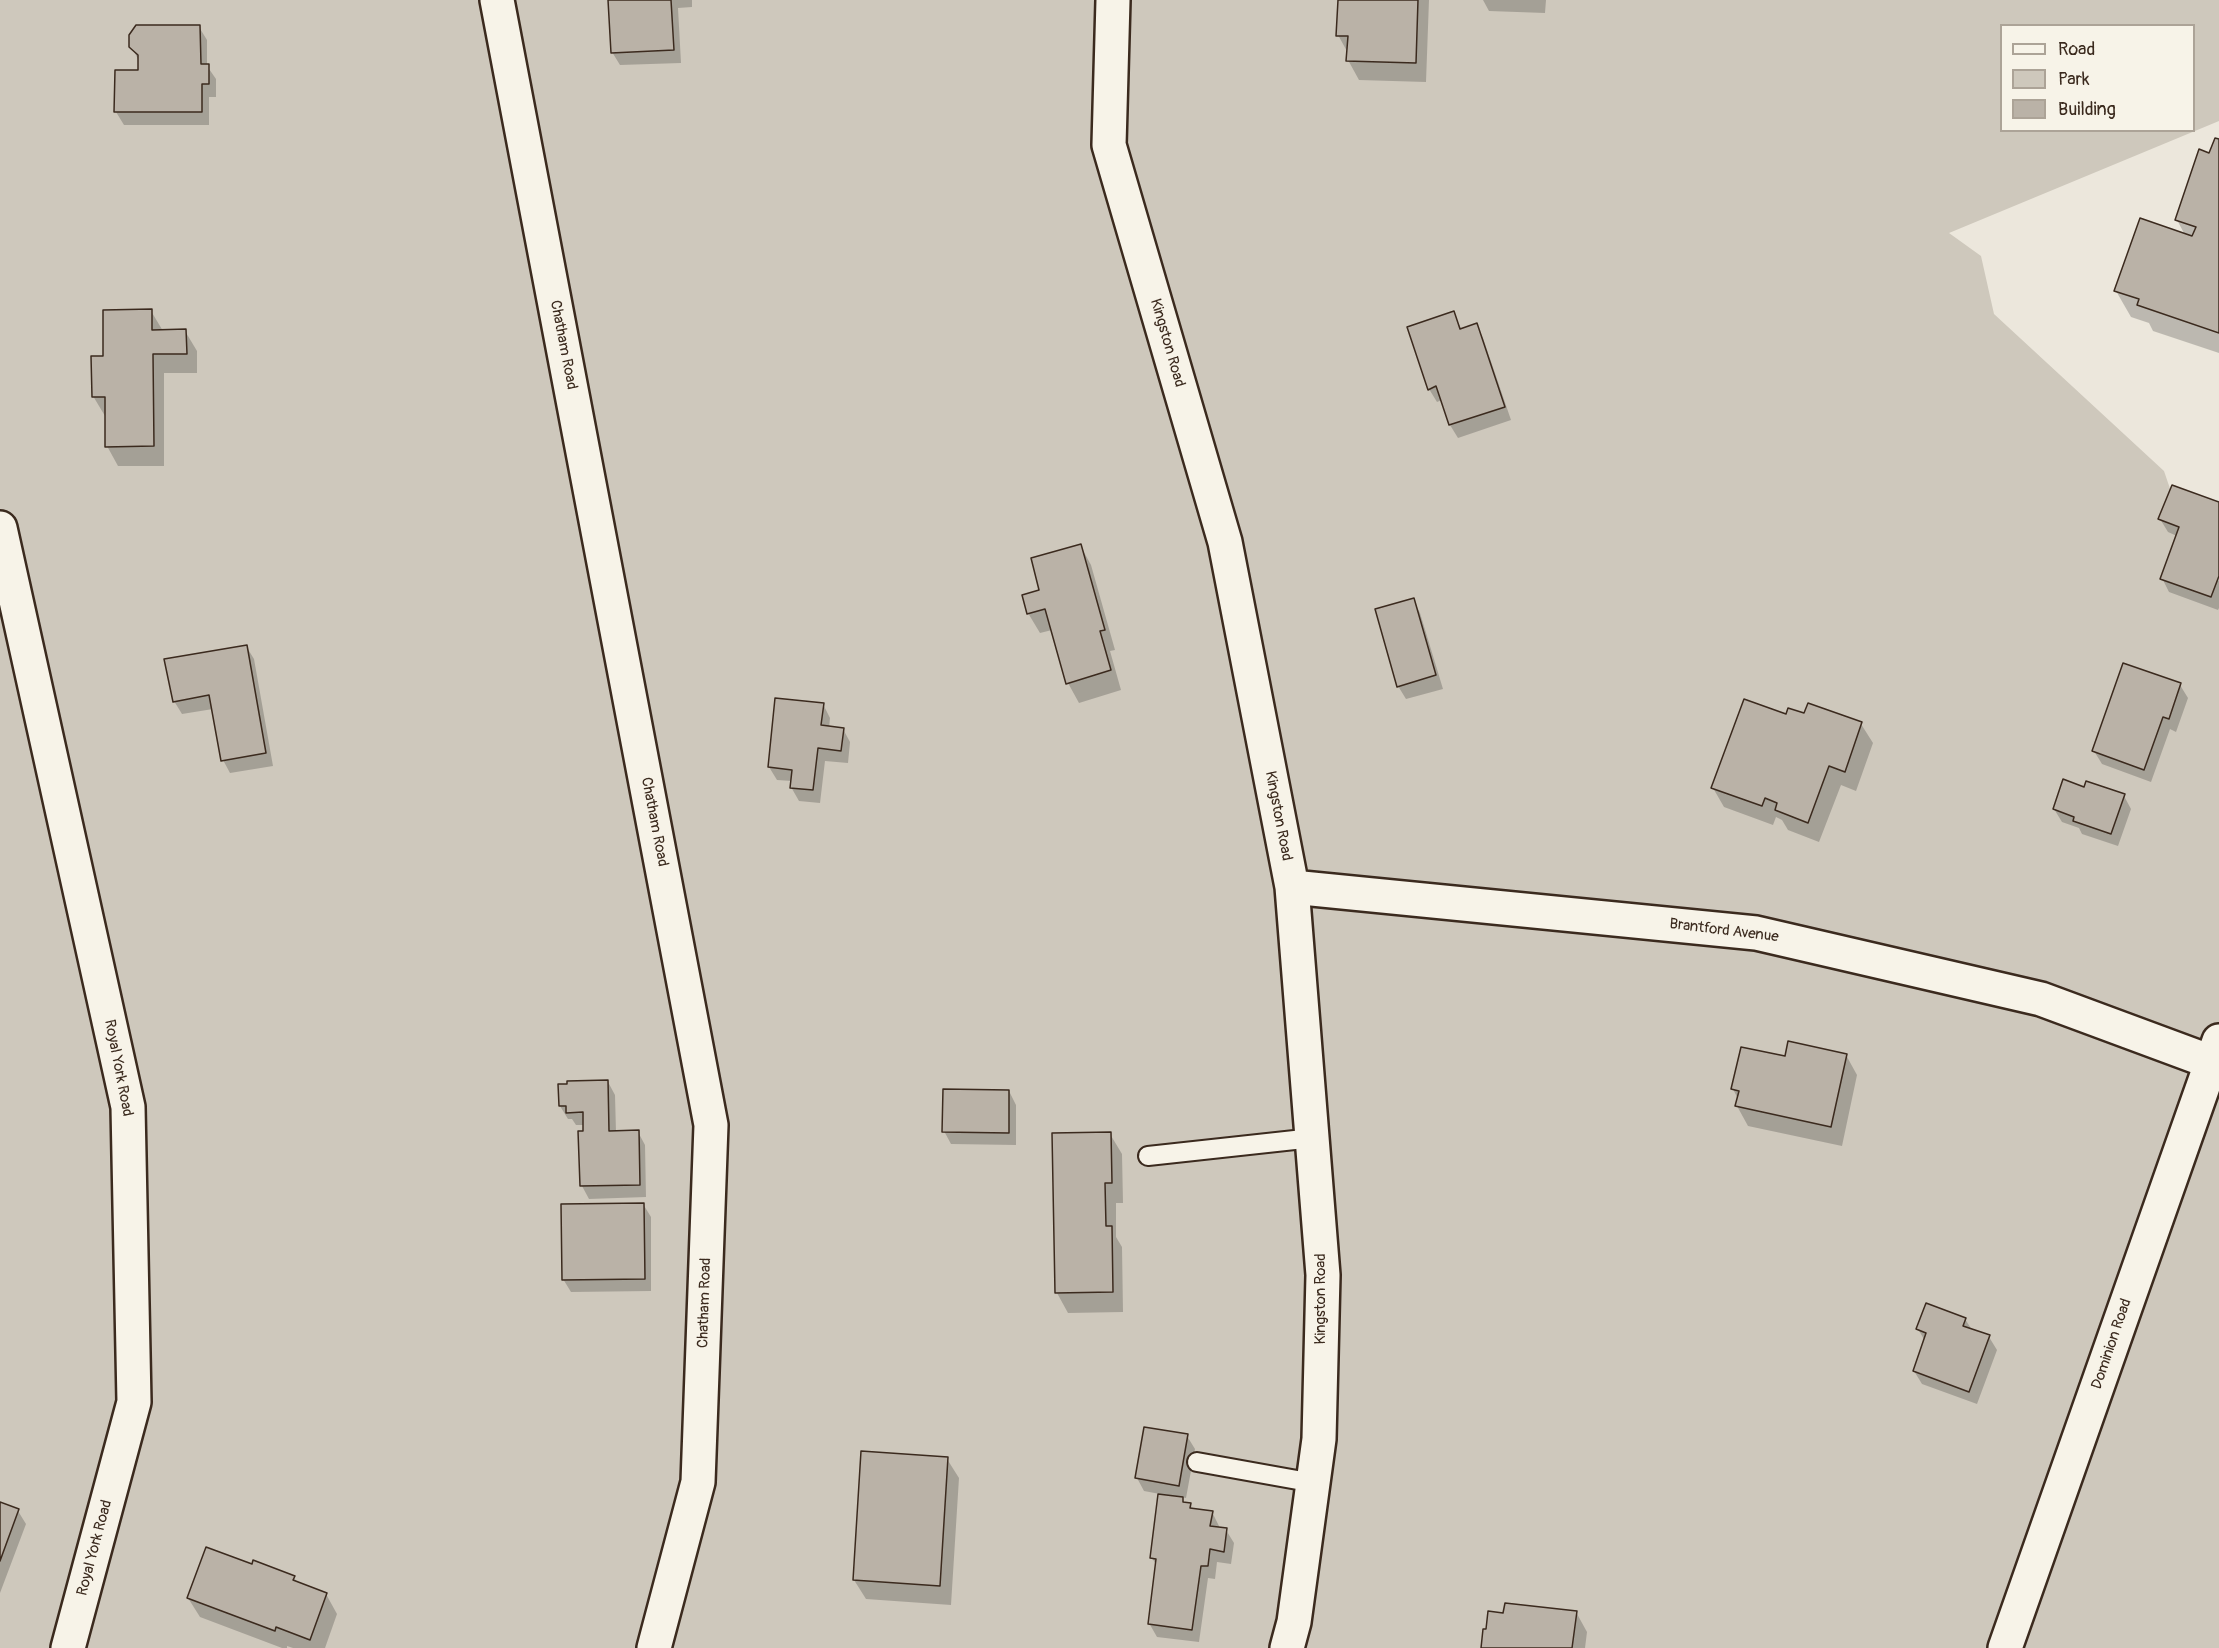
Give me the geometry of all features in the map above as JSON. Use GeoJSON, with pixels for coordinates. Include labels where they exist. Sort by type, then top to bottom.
{"type":"FeatureCollection","features":[{"type":"Feature","properties":{"kind":"street","name":"Chatham Road"},"geometry":{"type":"LineString","coordinates":[[497,0],[711,1125],[698,1482],[654,1648]]}},
{"type":"Feature","properties":{"kind":"street","name":"Kingston Road"},"geometry":{"type":"LineString","coordinates":[[1113,0],[1109,145],[1225,542],[1292,887],[1323,1275],[1319,1439],[1294,1622],[1287,1648]]}},
{"type":"Feature","properties":{"kind":"street","name":"Royal York Road"},"geometry":{"type":"LineString","coordinates":[[0,528],[128,1107],[134,1402],[68,1648]]}},
{"type":"Feature","properties":{"kind":"street","name":"Brantford Avenue"},"geometry":{"type":"LineString","coordinates":[[1292,887],[1756,933],[2041,999],[2215,1052]]}},
{"type":"Feature","properties":{"kind":"street","name":"Dominion Road"},"geometry":{"type":"LineString","coordinates":[[2006,1648],[2215,1052]]}},
{"type":"Feature","properties":{"kind":"lane"},"geometry":{"type":"LineString","coordinates":[[1148,1156],[1312,1138]]}},
{"type":"Feature","properties":{"kind":"lane"},"geometry":{"type":"LineString","coordinates":[[1197,1462],[1314,1483]]}},
{"type":"Feature","properties":{"kind":"green space"},"geometry":{"type":"Polygon","coordinates":[[[0,0],[2219,0],[2219,121],[2195,131],[2195,24],[2000,24],[2000,132],[2192,132],[1949,233],[1981,256],[1994,314],[2164,471],[2198,571],[2219,581],[2219,1648],[0,1648],[0,0]]]}},
{"type":"Feature","properties":{"kind":"building"},"geometry":{"type":"Polygon","coordinates":[[[608,0],[671,0],[674,50],[611,53],[608,0]]]}},
{"type":"Feature","properties":{"kind":"building"},"geometry":{"type":"Polygon","coordinates":[[[1338,0],[1418,0],[1416,63],[1346,61],[1348,36],[1336,36],[1338,0]]]}},
{"type":"Feature","properties":{"kind":"building"},"geometry":{"type":"Polygon","coordinates":[[[136,25],[200,25],[201,64],[209,64],[209,84],[202,84],[202,112],[114,112],[115,70],[138,70],[138,55],[129,47],[129,35],[136,25]]]}},
{"type":"Feature","properties":{"kind":"building"},"geometry":{"type":"Polygon","coordinates":[[[2215,138],[2219,139],[2219,333],[2137,305],[2139,299],[2114,291],[2140,218],[2192,236],[2196,227],[2175,220],[2199,149],[2209,153],[2215,138]]]}},
{"type":"Feature","properties":{"kind":"building"},"geometry":{"type":"Polygon","coordinates":[[[152,309],[152,330],[186,329],[187,354],[153,354],[154,446],[105,447],[105,397],[92,397],[91,356],[103,356],[103,310],[152,309]]]}},
{"type":"Feature","properties":{"kind":"building"},"geometry":{"type":"Polygon","coordinates":[[[1454,311],[1460,329],[1477,323],[1505,407],[1449,425],[1436,386],[1428,390],[1407,327],[1454,311]]]}},
{"type":"Feature","properties":{"kind":"building"},"geometry":{"type":"Polygon","coordinates":[[[2172,485],[2219,502],[2219,576],[2211,597],[2160,579],[2179,527],[2158,519],[2172,485]]]}},
{"type":"Feature","properties":{"kind":"building"},"geometry":{"type":"Polygon","coordinates":[[[1081,544],[1105,630],[1100,631],[1111,670],[1066,684],[1045,609],[1027,614],[1022,595],[1039,590],[1031,558],[1081,544]]]}},
{"type":"Feature","properties":{"kind":"building"},"geometry":{"type":"Polygon","coordinates":[[[1414,598],[1436,675],[1397,687],[1375,609],[1414,598]]]}},
{"type":"Feature","properties":{"kind":"building"},"geometry":{"type":"Polygon","coordinates":[[[247,645],[266,753],[221,761],[209,695],[173,702],[164,659],[247,645]]]}},
{"type":"Feature","properties":{"kind":"building"},"geometry":{"type":"Polygon","coordinates":[[[2123,663],[2181,683],[2169,719],[2163,717],[2144,770],[2092,751],[2123,663]]]}},
{"type":"Feature","properties":{"kind":"building"},"geometry":{"type":"Polygon","coordinates":[[[775,698],[824,703],[821,725],[844,728],[841,751],[818,748],[813,790],[790,788],[792,770],[768,767],[775,698]]]}},
{"type":"Feature","properties":{"kind":"building"},"geometry":{"type":"Polygon","coordinates":[[[1744,699],[1786,714],[1788,708],[1804,713],[1808,703],[1862,722],[1845,772],[1829,766],[1808,823],[1775,810],[1777,803],[1765,798],[1762,806],[1711,788],[1744,699]]]}},
{"type":"Feature","properties":{"kind":"building"},"geometry":{"type":"Polygon","coordinates":[[[2063,779],[2084,787],[2086,781],[2125,794],[2111,834],[2073,821],[2074,817],[2053,809],[2063,779]]]}},
{"type":"Feature","properties":{"kind":"building"},"geometry":{"type":"Polygon","coordinates":[[[1788,1041],[1847,1054],[1831,1127],[1735,1106],[1739,1091],[1731,1089],[1741,1047],[1785,1056],[1788,1041]]]}},
{"type":"Feature","properties":{"kind":"building"},"geometry":{"type":"Polygon","coordinates":[[[608,1080],[609,1131],[639,1130],[640,1185],[580,1186],[578,1131],[583,1131],[583,1112],[566,1113],[566,1106],[559,1106],[558,1084],[567,1084],[567,1081],[608,1080]]]}},
{"type":"Feature","properties":{"kind":"building"},"geometry":{"type":"Polygon","coordinates":[[[943,1089],[1009,1090],[1009,1133],[942,1132],[943,1089]]]}},
{"type":"Feature","properties":{"kind":"building"},"geometry":{"type":"Polygon","coordinates":[[[1111,1132],[1112,1183],[1105,1183],[1106,1226],[1112,1226],[1113,1292],[1055,1293],[1052,1133],[1111,1132]]]}},
{"type":"Feature","properties":{"kind":"building"},"geometry":{"type":"Polygon","coordinates":[[[644,1203],[645,1279],[562,1280],[561,1204],[644,1203]]]}},
{"type":"Feature","properties":{"kind":"building"},"geometry":{"type":"Polygon","coordinates":[[[1926,1303],[1966,1318],[1963,1326],[1990,1335],[1969,1392],[1913,1371],[1926,1333],[1916,1329],[1926,1303]]]}},
{"type":"Feature","properties":{"kind":"building"},"geometry":{"type":"Polygon","coordinates":[[[1144,1427],[1188,1434],[1179,1486],[1135,1478],[1144,1427]]]}},
{"type":"Feature","properties":{"kind":"building"},"geometry":{"type":"Polygon","coordinates":[[[861,1451],[948,1457],[940,1586],[853,1580],[861,1451]]]}},
{"type":"Feature","properties":{"kind":"building"},"geometry":{"type":"Polygon","coordinates":[[[1158,1494],[1183,1497],[1183,1502],[1191,1503],[1190,1508],[1213,1511],[1210,1526],[1227,1528],[1224,1552],[1210,1549],[1208,1566],[1201,1566],[1192,1630],[1148,1624],[1156,1559],[1150,1558],[1158,1494]]]}},
{"type":"Feature","properties":{"kind":"building"},"geometry":{"type":"Polygon","coordinates":[[[0,1502],[19,1509],[0,1561],[0,1502]]]}},
{"type":"Feature","properties":{"kind":"building"},"geometry":{"type":"Polygon","coordinates":[[[206,1547],[252,1564],[253,1560],[295,1576],[293,1580],[327,1593],[310,1640],[276,1627],[275,1631],[187,1598],[206,1547]]]}},
{"type":"Feature","properties":{"kind":"building"},"geometry":{"type":"Polygon","coordinates":[[[1505,1603],[1577,1611],[1572,1648],[1481,1648],[1488,1611],[1503,1613],[1505,1603]]]}}]}
